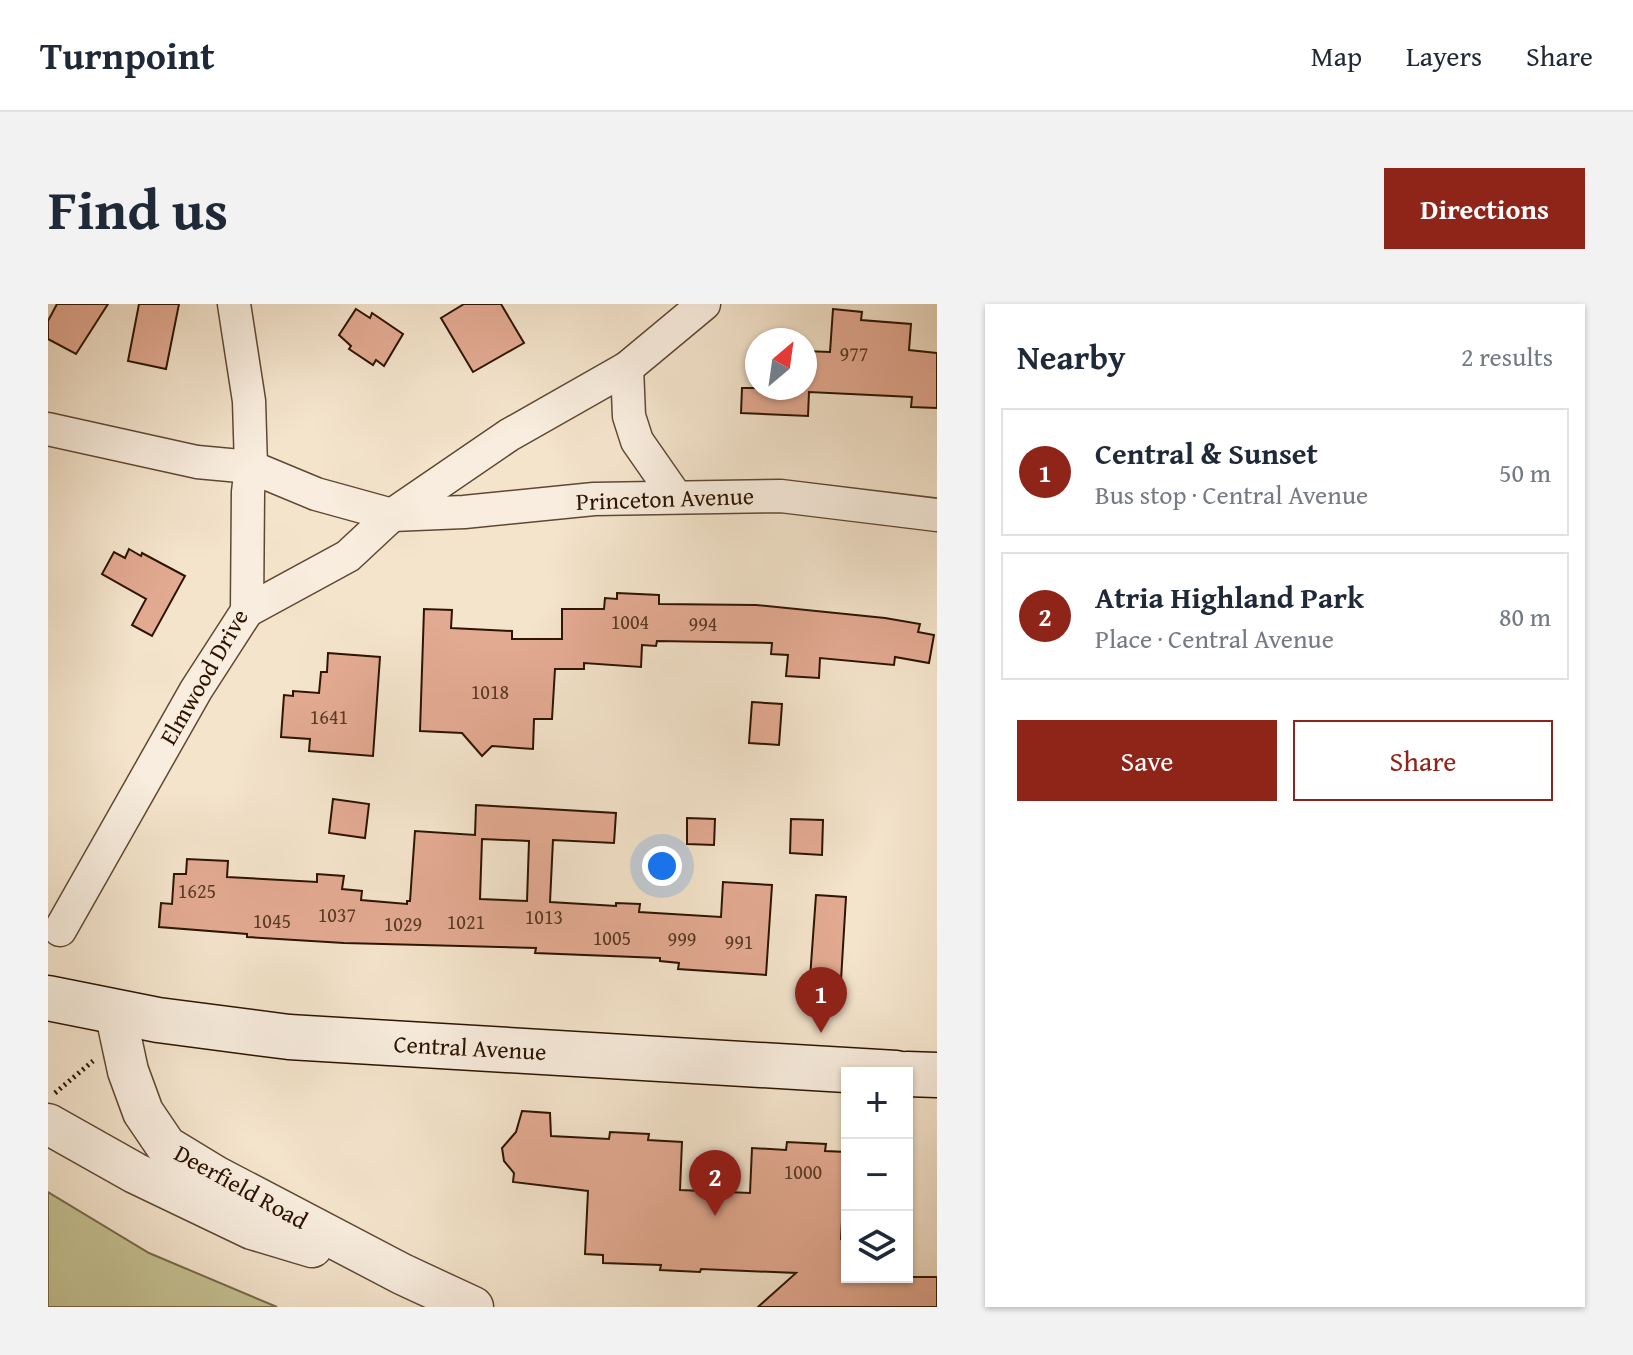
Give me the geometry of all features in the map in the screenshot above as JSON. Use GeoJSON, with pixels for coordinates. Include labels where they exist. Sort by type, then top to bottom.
{"type":"FeatureCollection","features":[{"type":"Feature","properties":{"kind":"main road","name":"Central Avenue"},"geometry":{"type":"LineString","coordinates":[[48,998],[158,1020],[289,1037],[841,1070]]}},
{"type":"Feature","properties":{"kind":"main road"},"geometry":{"type":"LineString","coordinates":[[913,1074],[937,1075]]}},
{"type":"Feature","properties":{"kind":"street","name":"Elmwood Drive"},"geometry":{"type":"LineString","coordinates":[[60,930],[196,690],[247,611],[251,467],[249,401],[234,304]]}},
{"type":"Feature","properties":{"kind":"street"},"geometry":{"type":"LineString","coordinates":[[247,611],[348,556],[392,515],[509,435],[627,368],[704,304]]}},
{"type":"Feature","properties":{"kind":"street"},"geometry":{"type":"LineString","coordinates":[[627,368],[629,416],[637,441],[676,497]]}},
{"type":"Feature","properties":{"kind":"street","name":"Princeton Avenue"},"geometry":{"type":"LineString","coordinates":[[48,429],[197,462],[251,467],[316,494],[392,515],[464,512],[594,499],[781,496],[937,515]]}},
{"type":"Feature","properties":{"kind":"street","name":"Deerfield Road"},"geometry":{"type":"LineString","coordinates":[[115,1011],[128,1071],[143,1112],[166,1146],[217,1177],[402,1274],[473,1307]]}},
{"type":"Feature","properties":{"kind":"street","name":"Deerfield Road"},"geometry":{"type":"LineString","coordinates":[[48,1124],[135,1173],[252,1229],[402,1274]]}},
{"type":"Feature","properties":{"kind":"path"},"geometry":{"type":"LineString","coordinates":[[48,1099],[93,1061],[102,1058]]}},
{"type":"Feature","properties":{"kind":"shaded area"},"geometry":{"type":"Polygon","coordinates":[[[48,1192],[149,1253],[277,1307],[48,1307],[48,1192]]]}},
{"type":"Feature","properties":{"kind":"building"},"geometry":{"type":"Polygon","coordinates":[[[57,304],[108,304],[76,354],[48,339],[48,321],[57,304]]]}},
{"type":"Feature","properties":{"kind":"building"},"geometry":{"type":"Polygon","coordinates":[[[139,304],[179,304],[166,369],[128,361],[139,304]]]}},
{"type":"Feature","properties":{"kind":"building"},"geometry":{"type":"Polygon","coordinates":[[[464,304],[501,304],[524,343],[473,372],[441,318],[464,304]]]}},
{"type":"Feature","properties":{"kind":"building"},"geometry":{"type":"Polygon","coordinates":[[[356,309],[370,318],[372,313],[403,334],[384,366],[376,360],[373,365],[349,349],[351,346],[339,335],[356,309]]]}},
{"type":"Feature","properties":{"kind":"building"},"geometry":{"type":"Polygon","coordinates":[[[833,309],[862,312],[861,320],[911,324],[909,350],[937,353],[937,408],[911,407],[912,397],[817,392],[817,351],[830,352],[833,309]]]}},
{"type":"Feature","properties":{"kind":"building"},"geometry":{"type":"Polygon","coordinates":[[[742,388],[745,388],[745,400],[809,400],[808,416],[741,413],[742,388]]]}},
{"type":"Feature","properties":{"kind":"building"},"geometry":{"type":"Polygon","coordinates":[[[129,549],[185,576],[152,636],[132,625],[146,599],[102,574],[114,552],[125,558],[129,549]]]}},
{"type":"Feature","properties":{"kind":"building"},"geometry":{"type":"Polygon","coordinates":[[[617,593],[659,595],[659,604],[756,605],[885,618],[920,624],[918,632],[934,635],[929,663],[895,657],[894,665],[820,658],[819,678],[786,676],[788,655],[771,654],[772,643],[657,641],[656,646],[642,645],[641,667],[584,663],[584,669],[555,669],[552,719],[534,719],[533,749],[492,746],[482,756],[462,733],[420,731],[424,609],[452,610],[451,628],[512,631],[512,639],[562,639],[562,609],[604,609],[605,598],[617,599],[617,593]]]}},
{"type":"Feature","properties":{"kind":"building"},"geometry":{"type":"Polygon","coordinates":[[[328,653],[380,657],[373,756],[309,751],[310,739],[281,737],[284,695],[293,696],[293,691],[319,693],[321,672],[327,672],[328,653]]]}},
{"type":"Feature","properties":{"kind":"building"},"geometry":{"type":"Polygon","coordinates":[[[752,702],[782,704],[779,745],[749,743],[752,702]]]}},
{"type":"Feature","properties":{"kind":"building"},"geometry":{"type":"Polygon","coordinates":[[[333,799],[369,804],[365,838],[329,833],[333,799]]]}},
{"type":"Feature","properties":{"kind":"building"},"geometry":{"type":"Polygon","coordinates":[[[476,805],[616,813],[614,843],[553,840],[550,902],[616,906],[616,903],[640,904],[639,912],[721,917],[723,882],[772,885],[766,975],[678,969],[679,963],[660,961],[660,958],[535,953],[536,948],[344,943],[159,927],[161,903],[172,904],[174,874],[186,874],[187,859],[228,861],[227,877],[317,882],[317,874],[344,876],[342,889],[362,891],[361,900],[407,904],[410,901],[415,831],[475,835],[476,805]],[[482,839],[480,899],[527,901],[529,841],[482,839]]]}},
{"type":"Feature","properties":{"kind":"building"},"geometry":{"type":"Polygon","coordinates":[[[687,818],[715,819],[714,845],[687,844],[687,818]]]}},
{"type":"Feature","properties":{"kind":"building"},"geometry":{"type":"Polygon","coordinates":[[[791,819],[823,820],[822,855],[790,853],[791,819]]]}},
{"type":"Feature","properties":{"kind":"building"},"geometry":{"type":"Polygon","coordinates":[[[816,895],[846,897],[841,980],[810,978],[816,895]]]}},
{"type":"Feature","properties":{"kind":"building"},"geometry":{"type":"Polygon","coordinates":[[[522,1111],[550,1113],[551,1136],[609,1139],[610,1132],[649,1134],[648,1140],[682,1142],[680,1190],[750,1193],[752,1148],[786,1150],[787,1142],[826,1144],[825,1151],[841,1152],[841,1283],[913,1283],[913,1277],[937,1277],[937,1307],[758,1307],[796,1273],[660,1270],[661,1265],[603,1263],[603,1255],[585,1254],[588,1191],[513,1182],[514,1173],[504,1161],[502,1148],[516,1132],[522,1111]]]}},
{"type":"Feature","properties":{"kind":"place","name":"Central & Sunset"},"geometry":{"type":"Point","coordinates":[821,1033]}},
{"type":"Feature","properties":{"kind":"place","name":"Atria Highland Park"},"geometry":{"type":"Point","coordinates":[715,1216]}}]}
